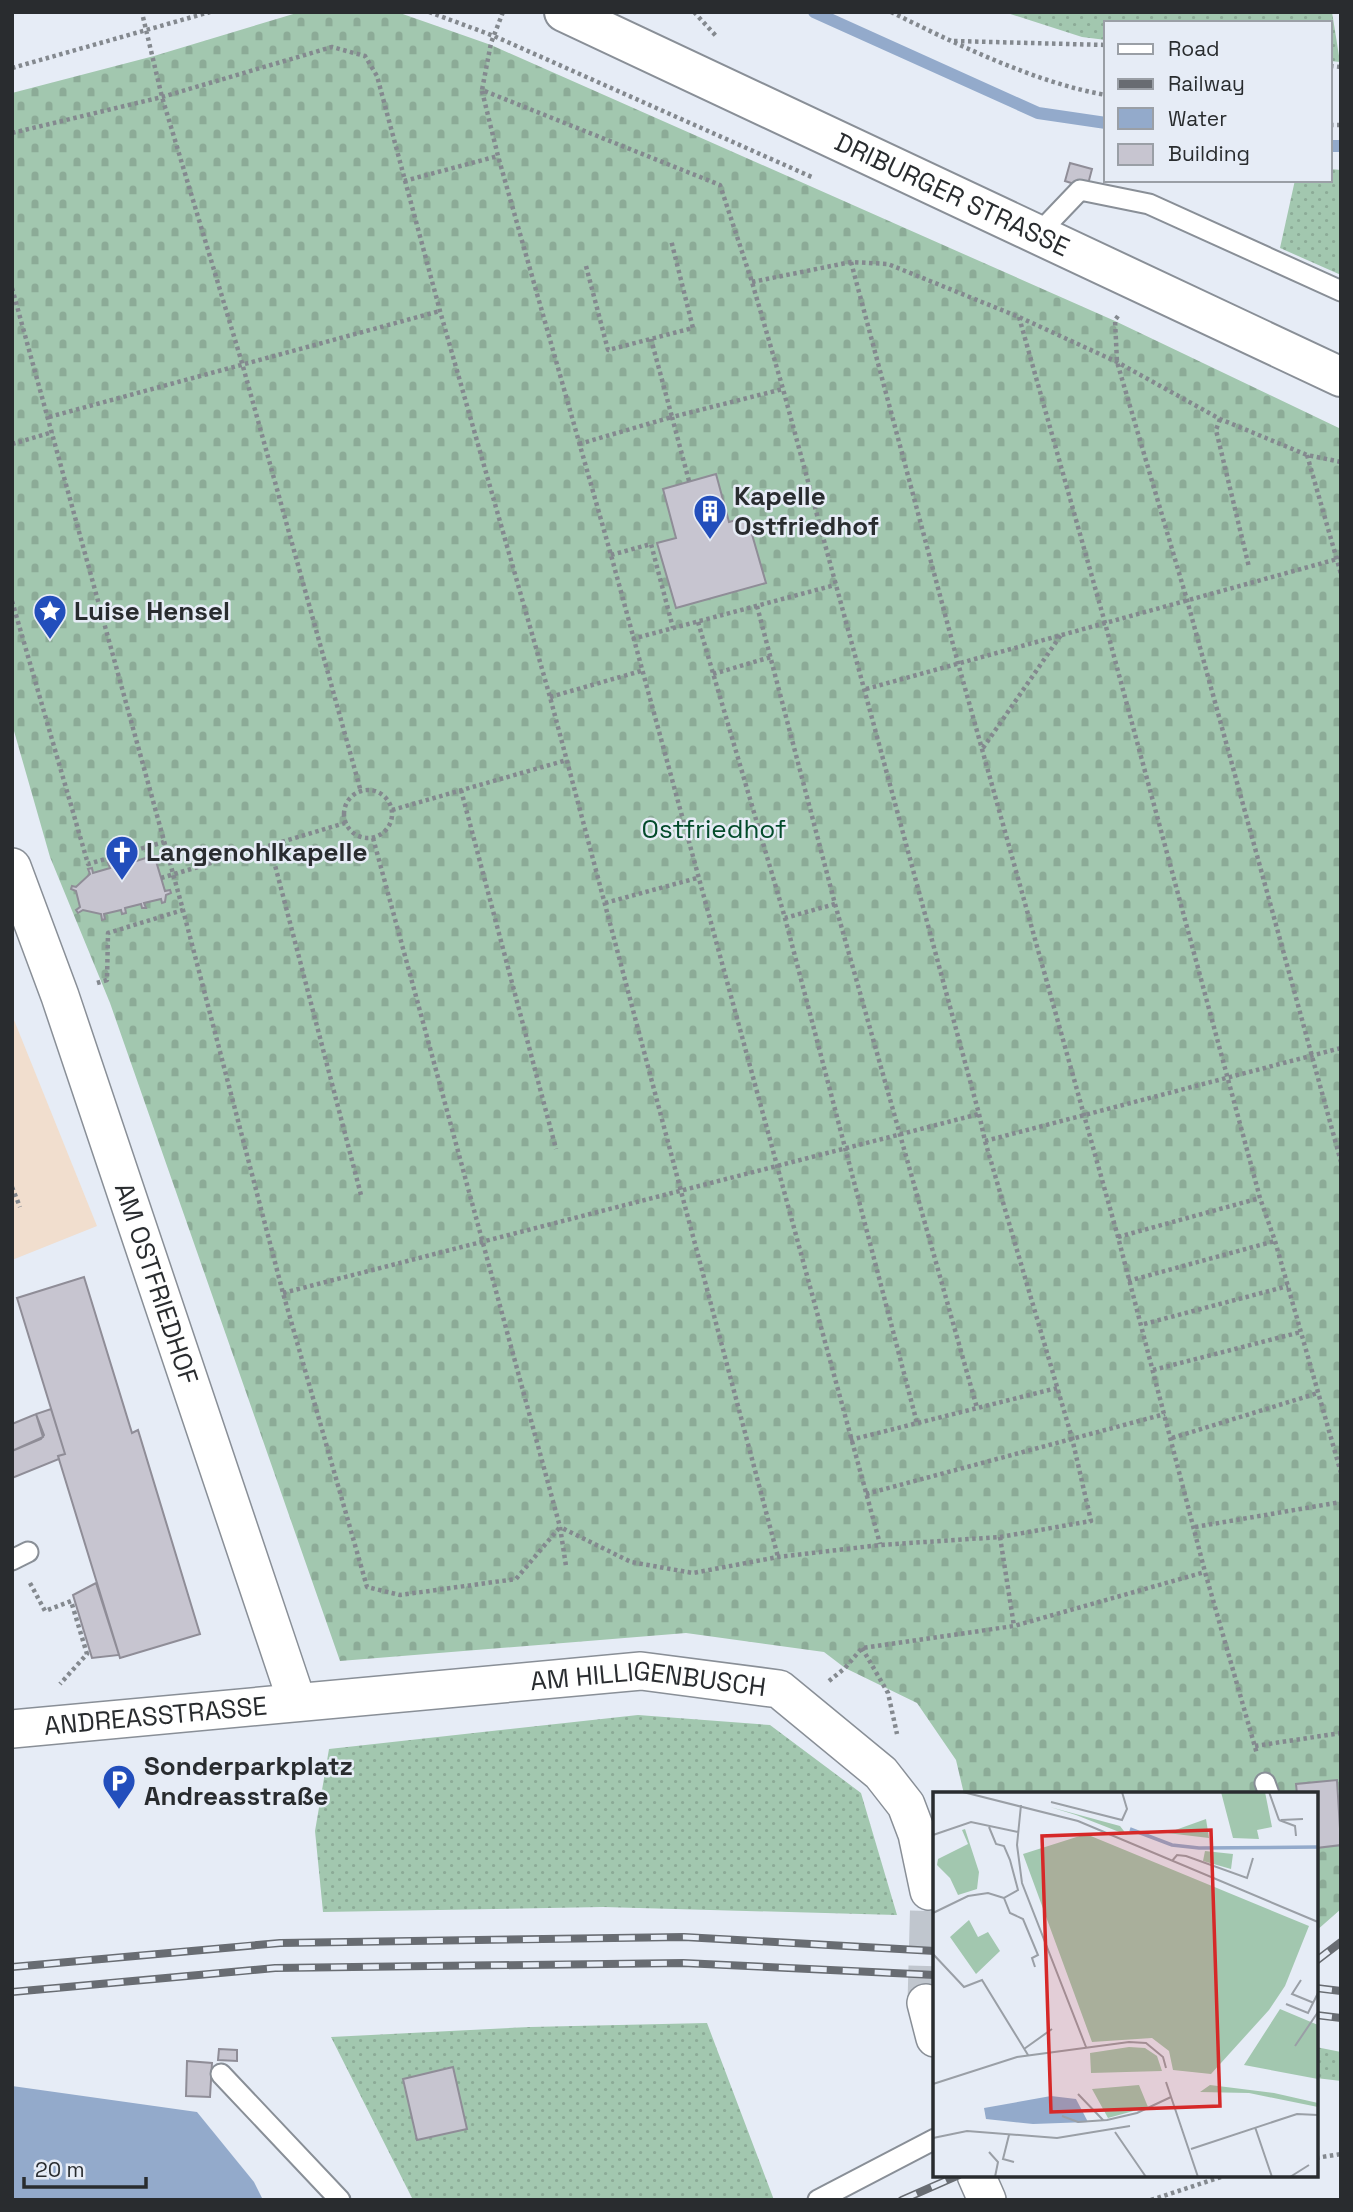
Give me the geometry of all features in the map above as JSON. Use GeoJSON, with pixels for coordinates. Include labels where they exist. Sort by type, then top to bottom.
{"type":"FeatureCollection","features":[{"type":"Feature","properties":{"kind":"main road","name":"DRIBURGER STRASSE"},"geometry":{"type":"LineString","coordinates":[[564,12],[1341,377]]}},
{"type":"Feature","properties":{"kind":"street","name":"AM OSTFRIEDHOF"},"geometry":{"type":"LineString","coordinates":[[12,867],[60,996],[297,1702]]}},
{"type":"Feature","properties":{"kind":"street","name":"AM HILLIGENBUSCH"},"geometry":{"type":"LineString","coordinates":[[297,1702],[641,1671],[779,1689],[881,1773],[906,1805],[917,1834],[929,1891]]}},
{"type":"Feature","properties":{"kind":"street","name":"ANDREASSTRASSE"},"geometry":{"type":"LineString","coordinates":[[12,1729],[297,1702]]}},
{"type":"Feature","properties":{"kind":"street"},"geometry":{"type":"LineString","coordinates":[[977,2177],[987,2200]]}},
{"type":"Feature","properties":{"kind":"lane"},"geometry":{"type":"LineString","coordinates":[[1038,234],[1080,190],[1149,204],[1341,291]]}},
{"type":"Feature","properties":{"kind":"lane"},"geometry":{"type":"LineString","coordinates":[[221,2074],[340,2200]]}},
{"type":"Feature","properties":{"kind":"lane"},"geometry":{"type":"LineString","coordinates":[[818,2200],[933,2140]]}},
{"type":"Feature","properties":{"kind":"path"},"geometry":{"type":"LineString","coordinates":[[12,68],[210,12]]}},
{"type":"Feature","properties":{"kind":"path"},"geometry":{"type":"LineString","coordinates":[[503,12],[491,43],[482,90],[498,156],[611,555],[880,1545]]}},
{"type":"Feature","properties":{"kind":"path"},"geometry":{"type":"LineString","coordinates":[[891,12],[950,41],[1073,89],[1104,95]]}},
{"type":"Feature","properties":{"kind":"path"},"geometry":{"type":"LineString","coordinates":[[143,17],[162,97],[242,363],[360,792]]}},
{"type":"Feature","properties":{"kind":"path"},"geometry":{"type":"LineString","coordinates":[[950,41],[1104,45]]}},
{"type":"Feature","properties":{"kind":"path"},"geometry":{"type":"LineString","coordinates":[[12,133],[162,97],[332,47],[365,56],[377,76],[440,311],[550,697],[778,1557]]}},
{"type":"Feature","properties":{"kind":"path"},"geometry":{"type":"LineString","coordinates":[[482,90],[720,185],[783,389],[835,585],[866,688],[985,1142],[1072,1438],[1091,1521],[1000,1537],[880,1545],[778,1557],[694,1573],[631,1562],[559,1527]]}},
{"type":"Feature","properties":{"kind":"path"},"geometry":{"type":"LineString","coordinates":[[404,181],[498,156]]}},
{"type":"Feature","properties":{"kind":"path"},"geometry":{"type":"LineString","coordinates":[[586,266],[608,350],[694,328],[671,240]]}},
{"type":"Feature","properties":{"kind":"path"},"geometry":{"type":"LineString","coordinates":[[752,282],[851,262],[888,264],[1019,317],[1117,362],[1220,419],[1307,455],[1341,462]]}},
{"type":"Feature","properties":{"kind":"path"},"geometry":{"type":"LineString","coordinates":[[851,262],[958,663],[1118,1237],[1205,1572],[1267,1788]]}},
{"type":"Feature","properties":{"kind":"path"},"geometry":{"type":"LineString","coordinates":[[12,288],[183,910],[283,1293],[367,1587],[400,1595],[516,1579],[559,1527]]}},
{"type":"Feature","properties":{"kind":"path"},"geometry":{"type":"LineString","coordinates":[[49,417],[440,311]]}},
{"type":"Feature","properties":{"kind":"path"},"geometry":{"type":"LineString","coordinates":[[1019,317],[1105,623],[1260,1198],[1275,1241],[1341,1473]]}},
{"type":"Feature","properties":{"kind":"path"},"geometry":{"type":"LineString","coordinates":[[1115,320],[1117,362],[1187,600],[1341,1162]]}},
{"type":"Feature","properties":{"kind":"path"},"geometry":{"type":"LineString","coordinates":[[651,339],[689,481]]}},
{"type":"Feature","properties":{"kind":"path"},"geometry":{"type":"LineString","coordinates":[[579,444],[783,389]]}},
{"type":"Feature","properties":{"kind":"path"},"geometry":{"type":"LineString","coordinates":[[1220,419],[1216,430],[1249,567]]}},
{"type":"Feature","properties":{"kind":"path"},"geometry":{"type":"LineString","coordinates":[[12,444],[53,432]]}},
{"type":"Feature","properties":{"kind":"path"},"geometry":{"type":"LineString","coordinates":[[1307,455],[1339,558],[1341,574]]}},
{"type":"Feature","properties":{"kind":"path"},"geometry":{"type":"LineString","coordinates":[[611,555],[650,544],[673,628]]}},
{"type":"Feature","properties":{"kind":"path"},"geometry":{"type":"LineString","coordinates":[[866,688],[1339,558]]}},
{"type":"Feature","properties":{"kind":"path"},"geometry":{"type":"LineString","coordinates":[[632,639],[835,585]]}},
{"type":"Feature","properties":{"kind":"path"},"geometry":{"type":"LineString","coordinates":[[12,601],[88,864],[164,842]]}},
{"type":"Feature","properties":{"kind":"path"},"geometry":{"type":"LineString","coordinates":[[757,606],[835,904],[977,1408]]}},
{"type":"Feature","properties":{"kind":"path"},"geometry":{"type":"LineString","coordinates":[[698,622],[785,918],[917,1423]]}},
{"type":"Feature","properties":{"kind":"path"},"geometry":{"type":"LineString","coordinates":[[982,749],[1061,635]]}},
{"type":"Feature","properties":{"kind":"path"},"geometry":{"type":"LineString","coordinates":[[712,674],[771,657]]}},
{"type":"Feature","properties":{"kind":"path"},"geometry":{"type":"LineString","coordinates":[[550,697],[641,671]]}},
{"type":"Feature","properties":{"kind":"path"},"geometry":{"type":"LineString","coordinates":[[392,810],[567,760]]}},
{"type":"Feature","properties":{"kind":"path"},"geometry":{"type":"LineString","coordinates":[[461,790],[556,1149]]}},
{"type":"Feature","properties":{"kind":"path"},"geometry":{"type":"LineString","coordinates":[[360,792],[375,792],[383,796],[392,810],[387,830],[373,838],[354,835],[345,823],[346,805],[360,792]]}},
{"type":"Feature","properties":{"kind":"path"},"geometry":{"type":"LineString","coordinates":[[161,878],[345,823]]}},
{"type":"Feature","properties":{"kind":"path"},"geometry":{"type":"LineString","coordinates":[[373,838],[559,1527],[566,1566]]}},
{"type":"Feature","properties":{"kind":"path"},"geometry":{"type":"LineString","coordinates":[[270,846],[360,1195]]}},
{"type":"Feature","properties":{"kind":"path"},"geometry":{"type":"LineString","coordinates":[[605,903],[697,878]]}},
{"type":"Feature","properties":{"kind":"path"},"geometry":{"type":"LineString","coordinates":[[785,918],[835,904]]}},
{"type":"Feature","properties":{"kind":"path"},"geometry":{"type":"LineString","coordinates":[[101,982],[107,980],[108,933],[183,910]]}},
{"type":"Feature","properties":{"kind":"path"},"geometry":{"type":"LineString","coordinates":[[985,1142],[1341,1048]]}},
{"type":"Feature","properties":{"kind":"path"},"geometry":{"type":"LineString","coordinates":[[283,1293],[979,1114]]}},
{"type":"Feature","properties":{"kind":"path"},"geometry":{"type":"LineString","coordinates":[[12,1187],[20,1207]]}},
{"type":"Feature","properties":{"kind":"path"},"geometry":{"type":"LineString","coordinates":[[1118,1237],[1260,1198]]}},
{"type":"Feature","properties":{"kind":"path"},"geometry":{"type":"LineString","coordinates":[[1128,1281],[1275,1241]]}},
{"type":"Feature","properties":{"kind":"path"},"geometry":{"type":"LineString","coordinates":[[1144,1324],[1288,1286]]}},
{"type":"Feature","properties":{"kind":"path"},"geometry":{"type":"LineString","coordinates":[[1153,1370],[1301,1332]]}},
{"type":"Feature","properties":{"kind":"path"},"geometry":{"type":"LineString","coordinates":[[850,1440],[1057,1388]]}},
{"type":"Feature","properties":{"kind":"path"},"geometry":{"type":"LineString","coordinates":[[1172,1438],[1318,1393]]}},
{"type":"Feature","properties":{"kind":"path"},"geometry":{"type":"LineString","coordinates":[[866,1494],[1165,1414]]}},
{"type":"Feature","properties":{"kind":"path"},"geometry":{"type":"LineString","coordinates":[[1195,1527],[1341,1502]]}},
{"type":"Feature","properties":{"kind":"path"},"geometry":{"type":"LineString","coordinates":[[1000,1537],[1014,1626]]}},
{"type":"Feature","properties":{"kind":"path"},"geometry":{"type":"LineString","coordinates":[[881,1773],[901,1749],[888,1693],[862,1648],[1014,1626],[1205,1572]]}},
{"type":"Feature","properties":{"kind":"path"},"geometry":{"type":"LineString","coordinates":[[45,1611],[71,1601],[87,1654],[60,1682],[67,1723]]}},
{"type":"Feature","properties":{"kind":"path"},"geometry":{"type":"LineString","coordinates":[[1255,1746],[1341,1733]]}},
{"type":"Feature","properties":{"kind":"path"},"geometry":{"type":"LineString","coordinates":[[1318,2158],[1341,2154]]}},
{"type":"Feature","properties":{"kind":"path"},"geometry":{"type":"LineString","coordinates":[[1151,2200],[1221,2177]]}},
{"type":"Feature","properties":{"kind":"shaded area"},"geometry":{"type":"Polygon","coordinates":[[[12,1015],[97,1226],[12,1260],[12,1015]]]}},
{"type":"Feature","properties":{"kind":"green space","name":"Ostfriedhof"},"geometry":{"type":"Polygon","coordinates":[[[300,12],[397,12],[491,45],[1115,321],[1341,429],[1341,1909],[1318,1929],[1318,1792],[964,1792],[956,1760],[917,1703],[845,1668],[824,1652],[686,1633],[340,1661],[110,1003],[50,857],[12,724],[12,93],[154,56],[300,12]]]}},
{"type":"Feature","properties":{"kind":"green space"},"geometry":{"type":"Polygon","coordinates":[[[1004,12],[1332,12],[1340,62],[1332,61],[1332,21],[1104,21],[1104,40],[1082,37],[1004,12]]]}},
{"type":"Feature","properties":{"kind":"green space"},"geometry":{"type":"Polygon","coordinates":[[[1332,169],[1341,170],[1341,275],[1280,248],[1295,182],[1332,182],[1332,169]]]}},
{"type":"Feature","properties":{"kind":"green space"},"geometry":{"type":"Polygon","coordinates":[[[638,1715],[770,1725],[861,1793],[897,1915],[603,1907],[323,1912],[315,1831],[329,1749],[638,1715]]]}},
{"type":"Feature","properties":{"kind":"green space"},"geometry":{"type":"Polygon","coordinates":[[[707,2023],[774,2200],[413,2200],[331,2037],[530,2027],[707,2023]]]}},
{"type":"Feature","properties":{"kind":"green space"},"geometry":{"type":"Polygon","coordinates":[[[1318,2047],[1341,2052],[1341,2081],[1318,2078],[1318,2047]]]}},
{"type":"Feature","properties":{"kind":"water"},"geometry":{"type":"Polygon","coordinates":[[[12,2086],[197,2112],[254,2182],[263,2200],[12,2200],[12,2086]]]}},
{"type":"Feature","properties":{"kind":"building"},"geometry":{"type":"Polygon","coordinates":[[[1070,163],[1092,169],[1087,188],[1065,181],[1070,163]]]}},
{"type":"Feature","properties":{"kind":"building","name":"Kapelle Ostfriedhof"},"geometry":{"type":"Polygon","coordinates":[[[716,474],[729,522],[747,517],[766,583],[676,608],[657,543],[676,538],[663,489],[716,474]]]}},
{"type":"Feature","properties":{"kind":"building","name":"Langenohlkapelle"},"geometry":{"type":"Polygon","coordinates":[[[148,852],[151,852],[152,856],[160,856],[161,859],[156,861],[165,891],[170,890],[171,893],[166,895],[165,902],[162,903],[161,899],[144,903],[146,908],[142,908],[141,904],[125,908],[126,913],[122,914],[121,910],[104,914],[105,919],[102,920],[101,914],[83,910],[78,913],[76,910],[80,907],[76,891],[71,889],[90,874],[88,869],[92,868],[93,873],[110,868],[108,863],[112,863],[113,867],[129,862],[128,858],[131,857],[133,862],[149,857],[148,852]]]}},
{"type":"Feature","properties":{"kind":"building"},"geometry":{"type":"Polygon","coordinates":[[[84,1277],[132,1433],[138,1430],[200,1634],[120,1658],[58,1456],[65,1454],[17,1298],[84,1277]]]}},
{"type":"Feature","properties":{"kind":"building"},"geometry":{"type":"Polygon","coordinates":[[[51,1409],[65,1454],[12,1478],[12,1451],[41,1439],[44,1435],[36,1414],[51,1409]]]}},
{"type":"Feature","properties":{"kind":"building"},"geometry":{"type":"Polygon","coordinates":[[[36,1414],[43,1437],[12,1451],[12,1424],[36,1414]]]}},
{"type":"Feature","properties":{"kind":"building"},"geometry":{"type":"Polygon","coordinates":[[[96,1583],[119,1655],[92,1658],[73,1595],[96,1583]]]}},
{"type":"Feature","properties":{"kind":"building"},"geometry":{"type":"Polygon","coordinates":[[[1337,1780],[1341,1845],[1318,1848],[1318,1792],[1297,1792],[1296,1784],[1337,1780]]]}},
{"type":"Feature","properties":{"kind":"building"},"geometry":{"type":"Polygon","coordinates":[[[219,2049],[237,2050],[237,2061],[218,2060],[219,2049]]]}},
{"type":"Feature","properties":{"kind":"building"},"geometry":{"type":"Polygon","coordinates":[[[187,2061],[212,2063],[210,2097],[186,2096],[187,2061]]]}},
{"type":"Feature","properties":{"kind":"building"},"geometry":{"type":"Polygon","coordinates":[[[453,2067],[467,2129],[417,2140],[403,2079],[453,2067]]]}},
{"type":"Feature","properties":{"kind":"waterway"},"geometry":{"type":"LineString","coordinates":[[814,12],[1038,113],[1104,123]]}},
{"type":"Feature","properties":{"kind":"waterway"},"geometry":{"type":"LineString","coordinates":[[1332,146],[1341,146]]}},
{"type":"Feature","properties":{"kind":"tunnel"},"geometry":{"type":"LineString","coordinates":[[926,2003],[929,1891]]}},
{"type":"Feature","properties":{"kind":"railway"},"geometry":{"type":"LineString","coordinates":[[12,1967],[280,1943],[684,1937],[933,1951]]}},
{"type":"Feature","properties":{"kind":"railway"},"geometry":{"type":"LineString","coordinates":[[1318,1959],[1341,1942]]}},
{"type":"Feature","properties":{"kind":"railway"},"geometry":{"type":"LineString","coordinates":[[12,1992],[275,1968],[683,1963],[933,1975]]}},
{"type":"Feature","properties":{"kind":"railway"},"geometry":{"type":"LineString","coordinates":[[1318,1988],[1341,1991]]}},
{"type":"Feature","properties":{"kind":"railway"},"geometry":{"type":"LineString","coordinates":[[1318,2015],[1341,2018]]}},
{"type":"Feature","properties":{"kind":"railway"},"geometry":{"type":"LineString","coordinates":[[902,2200],[954,2177]]}},
{"type":"Feature","properties":{"kind":"place","name":"Kapelle Ostfriedhof"},"geometry":{"type":"Point","coordinates":[710,541]}},
{"type":"Feature","properties":{"kind":"place","name":"Luise Hensel"},"geometry":{"type":"Point","coordinates":[50,641]}},
{"type":"Feature","properties":{"kind":"place","name":"Langenohlkapelle"},"geometry":{"type":"Point","coordinates":[122,882]}},
{"type":"Feature","properties":{"kind":"place","name":"Sonderparkplatz Andreasstraße"},"geometry":{"type":"Point","coordinates":[119,1811]}}]}
